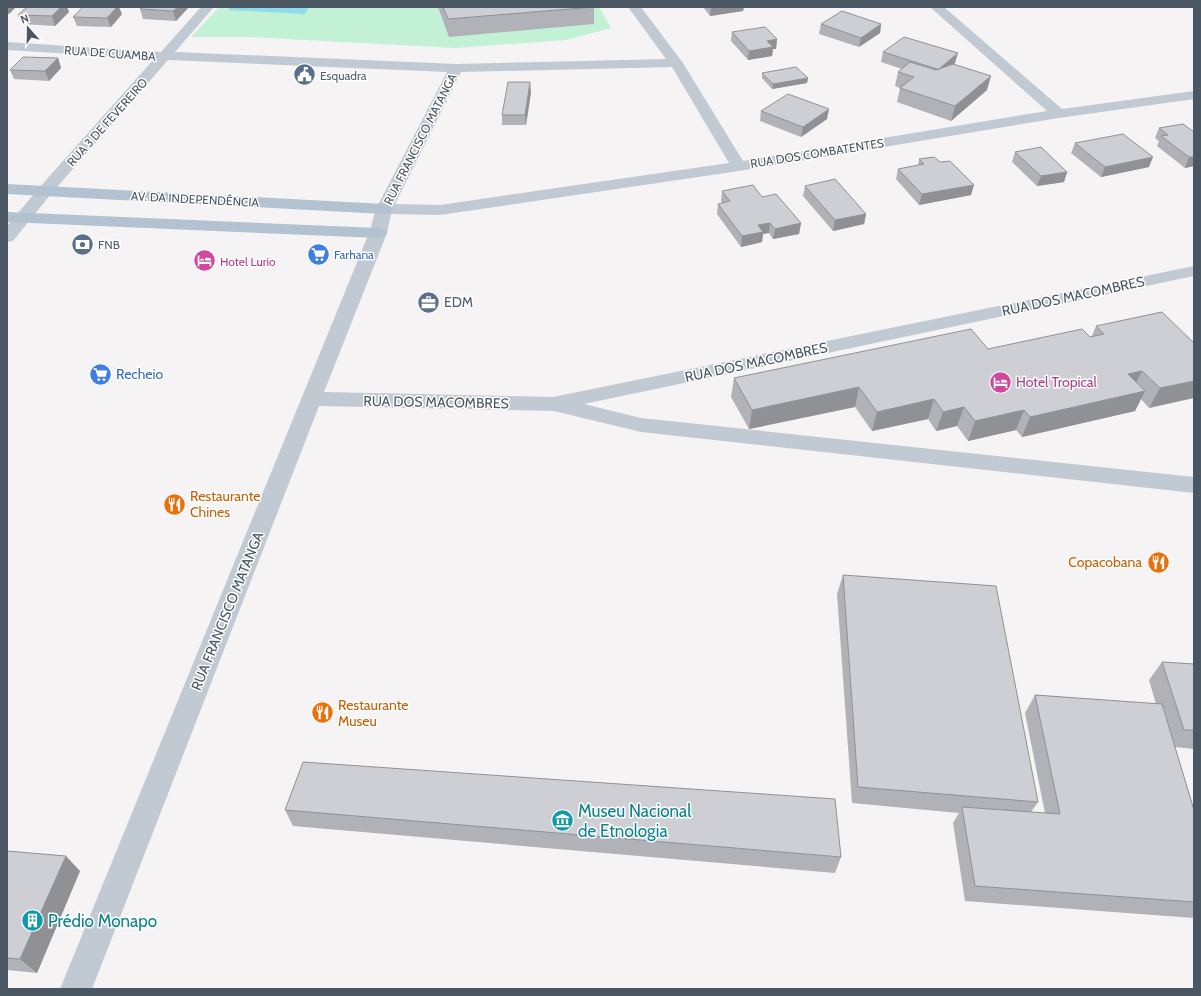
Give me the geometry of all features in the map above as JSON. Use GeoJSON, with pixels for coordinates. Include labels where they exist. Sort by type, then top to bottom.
{"type":"FeatureCollection","features":[{"type":"Feature","properties":{"kind":"main road","name":"AV. DA INDEPENDÊNCIA"},"geometry":{"type":"LineString","coordinates":[[7,189],[384,209]]}},
{"type":"Feature","properties":{"kind":"main road","name":"AV. DA INDEPENDÊNCIA"},"geometry":{"type":"LineString","coordinates":[[15,217],[378,233]]}},
{"type":"Feature","properties":{"kind":"street","name":"RUA 3 DE FEVEREIRO"},"geometry":{"type":"LineString","coordinates":[[7,237],[15,217],[44,191],[208,7]]}},
{"type":"Feature","properties":{"kind":"street"},"geometry":{"type":"LineString","coordinates":[[634,7],[676,63],[739,166]]}},
{"type":"Feature","properties":{"kind":"street"},"geometry":{"type":"LineString","coordinates":[[936,7],[1059,114]]}},
{"type":"Feature","properties":{"kind":"street","name":"RUA DE CUAMBA"},"geometry":{"type":"LineString","coordinates":[[7,46],[165,56],[456,68],[676,63]]}},
{"type":"Feature","properties":{"kind":"street","name":"RUA FRANCISCO MATANGA"},"geometry":{"type":"LineString","coordinates":[[384,209],[456,68]]}},
{"type":"Feature","properties":{"kind":"street","name":"RUA DOS COMBATENTES"},"geometry":{"type":"LineString","coordinates":[[440,210],[739,166],[1059,114],[1194,95]]}},
{"type":"Feature","properties":{"kind":"street"},"geometry":{"type":"LineString","coordinates":[[378,233],[384,209],[440,210]]}},
{"type":"Feature","properties":{"kind":"street"},"geometry":{"type":"LineString","coordinates":[[378,233],[440,210]]}},
{"type":"Feature","properties":{"kind":"street","name":"RUA FRANCISCO MATANGA"},"geometry":{"type":"LineString","coordinates":[[76,989],[378,233]]}},
{"type":"Feature","properties":{"kind":"street","name":"RUA DOS MACOMBRES"},"geometry":{"type":"LineString","coordinates":[[312,399],[553,404],[1194,271]]}},
{"type":"Feature","properties":{"kind":"street"},"geometry":{"type":"LineString","coordinates":[[553,404],[641,425],[1194,485]]}},
{"type":"Feature","properties":{"kind":"green space"},"geometry":{"type":"Polygon","coordinates":[[[219,7],[599,7],[611,28],[566,40],[455,48],[247,37],[191,37],[219,7]]]}},
{"type":"Feature","properties":{"kind":"water"},"geometry":{"type":"Polygon","coordinates":[[[231,7],[309,7],[305,14],[228,10],[231,7]]]}},
{"type":"Feature","properties":{"kind":"building"},"geometry":{"type":"Polygon","coordinates":[[[27,7],[61,7],[52,16],[18,15],[27,7]]]}},
{"type":"Feature","properties":{"kind":"building"},"geometry":{"type":"Polygon","coordinates":[[[83,7],[117,7],[107,18],[73,17],[83,7]]]}},
{"type":"Feature","properties":{"kind":"building"},"geometry":{"type":"Polygon","coordinates":[[[142,7],[178,7],[173,11],[140,9],[142,7]]]}},
{"type":"Feature","properties":{"kind":"building"},"geometry":{"type":"Polygon","coordinates":[[[443,7],[594,7],[448,19],[443,7]]]}},
{"type":"Feature","properties":{"kind":"building"},"geometry":{"type":"Polygon","coordinates":[[[842,11],[881,24],[861,38],[821,24],[842,11]]]}},
{"type":"Feature","properties":{"kind":"building"},"geometry":{"type":"Polygon","coordinates":[[[765,27],[777,39],[767,41],[773,47],[749,51],[732,32],[765,27]]]}},
{"type":"Feature","properties":{"kind":"building"},"geometry":{"type":"Polygon","coordinates":[[[904,37],[958,53],[939,69],[937,69],[883,52],[904,37]]]}},
{"type":"Feature","properties":{"kind":"building"},"geometry":{"type":"Polygon","coordinates":[[[23,57],[58,58],[45,71],[10,70],[23,57]]]}},
{"type":"Feature","properties":{"kind":"building"},"geometry":{"type":"Polygon","coordinates":[[[910,62],[936,70],[953,64],[991,76],[955,106],[900,88],[914,77],[898,72],[910,62]]]}},
{"type":"Feature","properties":{"kind":"building"},"geometry":{"type":"Polygon","coordinates":[[[796,67],[808,78],[773,84],[762,73],[796,67]]]}},
{"type":"Feature","properties":{"kind":"building"},"geometry":{"type":"Polygon","coordinates":[[[508,82],[530,82],[525,115],[502,115],[508,82]]]}},
{"type":"Feature","properties":{"kind":"building"},"geometry":{"type":"Polygon","coordinates":[[[788,94],[829,109],[803,127],[761,111],[788,94]]]}},
{"type":"Feature","properties":{"kind":"building"},"geometry":{"type":"Polygon","coordinates":[[[1183,124],[1194,132],[1194,157],[1189,157],[1161,136],[1168,135],[1159,128],[1183,124]]]}},
{"type":"Feature","properties":{"kind":"building"},"geometry":{"type":"Polygon","coordinates":[[[1123,134],[1153,157],[1105,167],[1075,143],[1123,134]]]}},
{"type":"Feature","properties":{"kind":"building"},"geometry":{"type":"Polygon","coordinates":[[[1041,147],[1067,172],[1041,176],[1015,152],[1041,147]]]}},
{"type":"Feature","properties":{"kind":"building"},"geometry":{"type":"Polygon","coordinates":[[[934,157],[940,162],[950,161],[974,185],[922,194],[898,169],[924,164],[919,159],[934,157]]]}},
{"type":"Feature","properties":{"kind":"building"},"geometry":{"type":"Polygon","coordinates":[[[835,179],[866,214],[835,220],[805,186],[835,179]]]}},
{"type":"Feature","properties":{"kind":"building"},"geometry":{"type":"Polygon","coordinates":[[[753,185],[762,197],[776,194],[801,223],[775,229],[770,223],[758,225],[763,232],[742,236],[718,204],[730,201],[722,191],[753,185]]]}},
{"type":"Feature","properties":{"kind":"building","name":"Hotel Tropical"},"geometry":{"type":"Polygon","coordinates":[[[1162,312],[1194,343],[1194,381],[1160,388],[1142,371],[1128,374],[1145,391],[1030,417],[1024,410],[975,421],[964,407],[943,412],[934,399],[877,412],[859,387],[752,410],[734,378],[971,329],[988,349],[1082,329],[1090,337],[1104,334],[1096,326],[1162,312]]]}},
{"type":"Feature","properties":{"kind":"building"},"geometry":{"type":"Polygon","coordinates":[[[843,575],[996,586],[1038,802],[858,787],[843,575]]]}},
{"type":"Feature","properties":{"kind":"building"},"geometry":{"type":"Polygon","coordinates":[[[1162,662],[1194,664],[1194,730],[1184,730],[1162,662]]]}},
{"type":"Feature","properties":{"kind":"building"},"geometry":{"type":"Polygon","coordinates":[[[1035,695],[1162,704],[1194,810],[1194,902],[975,886],[962,807],[1060,814],[1035,695]]]}},
{"type":"Feature","properties":{"kind":"building","name":"Museu Nacional de Etnologia"},"geometry":{"type":"Polygon","coordinates":[[[303,762],[835,799],[841,857],[285,810],[303,762]]]}},
{"type":"Feature","properties":{"kind":"building"},"geometry":{"type":"Polygon","coordinates":[[[7,851],[66,856],[20,959],[7,958],[7,851]]]}},
{"type":"Feature","properties":{"kind":"place","name":"Esquadra"},"geometry":{"type":"Point","coordinates":[304,75]}},
{"type":"Feature","properties":{"kind":"place","name":"FNB"},"geometry":{"type":"Point","coordinates":[83,244]}},
{"type":"Feature","properties":{"kind":"place","name":"Farhana"},"geometry":{"type":"Point","coordinates":[318,254]}},
{"type":"Feature","properties":{"kind":"place","name":"Hotel Lurio"},"geometry":{"type":"Point","coordinates":[205,261]}},
{"type":"Feature","properties":{"kind":"place","name":"EDM"},"geometry":{"type":"Point","coordinates":[429,302]}},
{"type":"Feature","properties":{"kind":"place","name":"Recheio"},"geometry":{"type":"Point","coordinates":[101,374]}},
{"type":"Feature","properties":{"kind":"place","name":"Hotel Tropical"},"geometry":{"type":"Point","coordinates":[1000,382]}},
{"type":"Feature","properties":{"kind":"place","name":"Restaurante Chines"},"geometry":{"type":"Point","coordinates":[175,504]}},
{"type":"Feature","properties":{"kind":"place","name":"Copacobana"},"geometry":{"type":"Point","coordinates":[1158,562]}},
{"type":"Feature","properties":{"kind":"place","name":"Restaurante Museu"},"geometry":{"type":"Point","coordinates":[323,713]}},
{"type":"Feature","properties":{"kind":"place","name":"Museu Nacional de Etnologia"},"geometry":{"type":"Point","coordinates":[562,821]}},
{"type":"Feature","properties":{"kind":"place","name":"Prédio Monapo"},"geometry":{"type":"Point","coordinates":[33,921]}}]}
